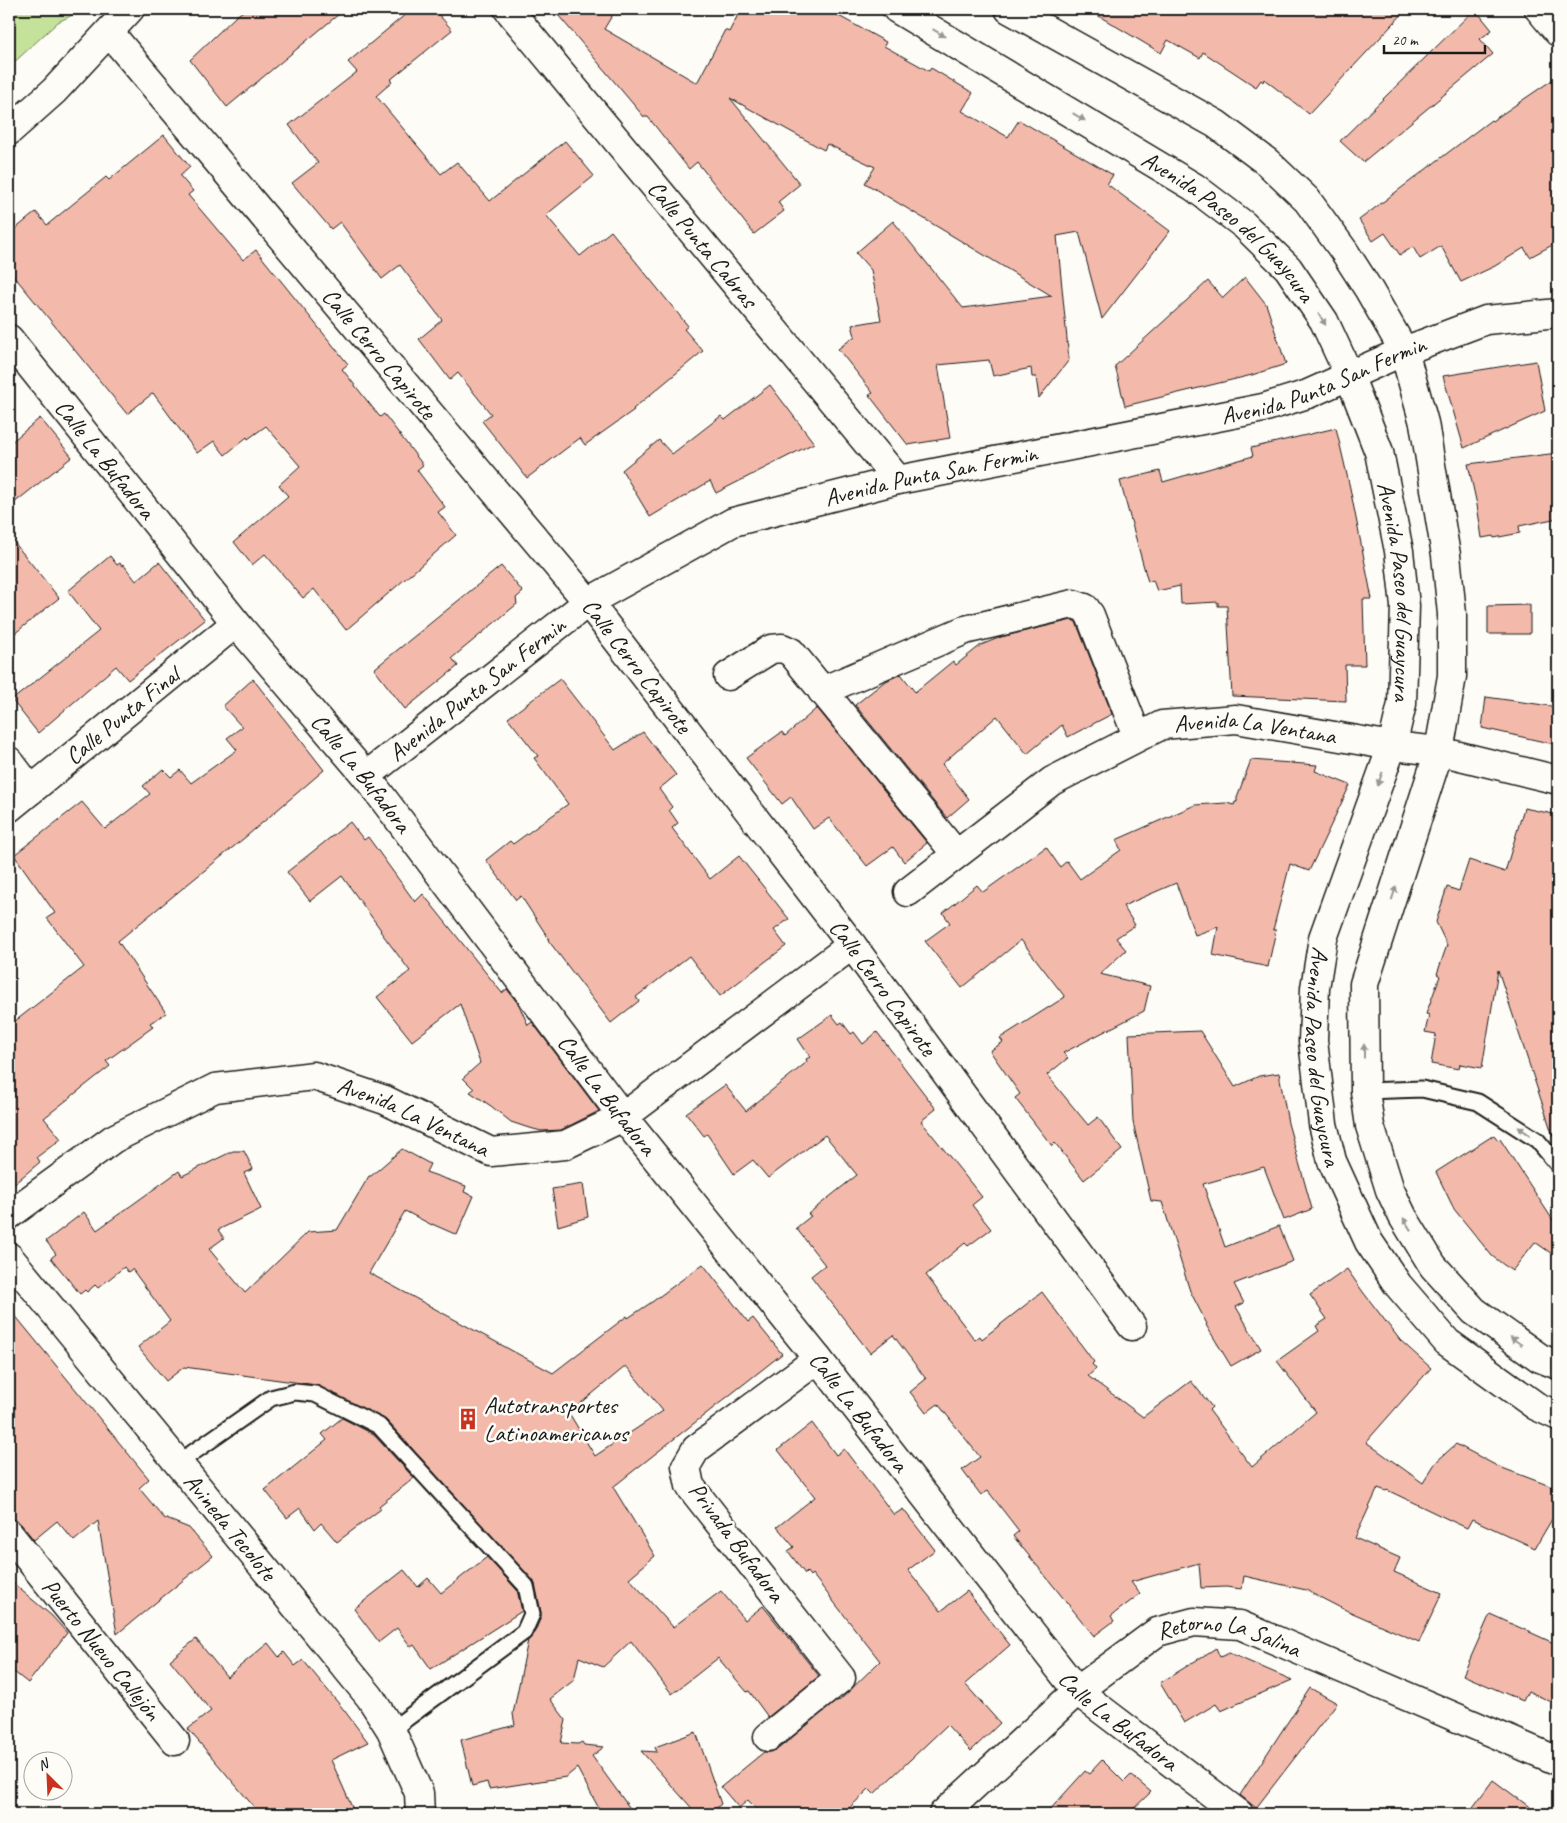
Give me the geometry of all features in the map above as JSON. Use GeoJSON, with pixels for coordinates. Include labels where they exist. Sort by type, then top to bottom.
{"type":"FeatureCollection","features":[{"type":"Feature","properties":{"kind":"street"},"geometry":{"type":"LineString","coordinates":[[9,131],[54,91],[130,9]]}},
{"type":"Feature","properties":{"kind":"street","name":"Calle Punta Cabras"},"geometry":{"type":"LineString","coordinates":[[508,9],[898,480]]}},
{"type":"Feature","properties":{"kind":"street","name":"Avenida Paseo del Guaycura"},"geometry":{"type":"LineString","coordinates":[[897,9],[1194,187],[1244,225],[1288,268],[1324,321],[1349,375],[1379,452],[1399,550],[1405,606],[1402,704],[1392,746],[1323,938],[1315,988],[1313,1041],[1323,1124],[1332,1161],[1370,1242],[1398,1285],[1447,1342],[1536,1406],[1558,1416]]}},
{"type":"Feature","properties":{"kind":"street","name":"Avenida Paseo del Guaycura"},"geometry":{"type":"LineString","coordinates":[[1009,9],[1216,124],[1267,162],[1307,200],[1344,251],[1404,351],[1424,423],[1446,555],[1452,614],[1452,676],[1440,751],[1364,984],[1364,1091],[1370,1126],[1390,1190],[1402,1217],[1433,1266],[1474,1311],[1540,1358],[1558,1365]]}},
{"type":"Feature","properties":{"kind":"street"},"geometry":{"type":"LineString","coordinates":[[1539,9],[1558,32]]}},
{"type":"Feature","properties":{"kind":"street","name":"Calle Cerro Capirote"},"geometry":{"type":"LineString","coordinates":[[109,32],[588,602],[852,945],[1132,1326]]}},
{"type":"Feature","properties":{"kind":"street","name":"Avenida Punta San Fermin"},"geometry":{"type":"LineString","coordinates":[[366,776],[588,602],[733,522],[898,480],[1263,408],[1308,394],[1404,351],[1486,320],[1558,313]]}},
{"type":"Feature","properties":{"kind":"street","name":"Calle La Bufadora"},"geometry":{"type":"LineString","coordinates":[[9,339],[236,623],[366,776],[623,1117],[818,1359],[1077,1691],[1239,1814]]}},
{"type":"Feature","properties":{"kind":"street"},"geometry":{"type":"LineString","coordinates":[[822,691],[965,630],[1073,604],[1085,608],[1090,614],[1137,736]]}},
{"type":"Feature","properties":{"kind":"street","name":"Calle Punta Final"},"geometry":{"type":"LineString","coordinates":[[9,808],[236,623]]}},
{"type":"Feature","properties":{"kind":"street"},"geometry":{"type":"LineString","coordinates":[[728,676],[771,648],[782,648],[792,652],[956,854]]}},
{"type":"Feature","properties":{"kind":"street","name":"Avenida La Ventana"},"geometry":{"type":"LineString","coordinates":[[908,892],[1052,780],[1137,736],[1162,726],[1236,719],[1392,746],[1440,751],[1558,780]]}},
{"type":"Feature","properties":{"kind":"street"},"geometry":{"type":"LineString","coordinates":[[9,761],[31,790]]}},
{"type":"Feature","properties":{"kind":"street","name":"Avenida La Ventana"},"geometry":{"type":"LineString","coordinates":[[9,1216],[113,1140],[215,1088],[314,1076],[385,1100],[491,1152],[565,1145],[623,1117],[852,945]]}},
{"type":"Feature","properties":{"kind":"street","name":"Avineda Tecolote"},"geometry":{"type":"LineString","coordinates":[[9,1257],[370,1697],[391,1730],[419,1793],[420,1814]]}},
{"type":"Feature","properties":{"kind":"street","name":"Privada Bufadora"},"geometry":{"type":"LineString","coordinates":[[768,1737],[841,1678],[690,1486],[686,1466],[696,1449],[818,1359]]}},
{"type":"Feature","properties":{"kind":"street","name":"Puerto Nuevo Callejón"},"geometry":{"type":"LineString","coordinates":[[9,1534],[175,1741]]}},
{"type":"Feature","properties":{"kind":"street","name":"Retorno La Salina"},"geometry":{"type":"LineString","coordinates":[[943,1814],[1077,1691],[1157,1632],[1194,1622],[1240,1625],[1558,1761]]}},
{"type":"Feature","properties":{"kind":"lane"},"geometry":{"type":"LineString","coordinates":[[1364,1091],[1422,1089],[1478,1102],[1537,1140],[1558,1165]]}},
{"type":"Feature","properties":{"kind":"lane"},"geometry":{"type":"LineString","coordinates":[[178,1463],[271,1398],[295,1392],[315,1394],[379,1426],[526,1586],[532,1614],[524,1632],[391,1730]]}},
{"type":"Feature","properties":{"kind":"green space"},"geometry":{"type":"Polygon","coordinates":[[[9,9],[85,9],[58,22],[9,67],[9,9]]]}},
{"type":"Feature","properties":{"kind":"building"},"geometry":{"type":"Polygon","coordinates":[[[246,9],[345,9],[227,107],[190,60],[236,16],[246,9]]]}},
{"type":"Feature","properties":{"kind":"building"},"geometry":{"type":"Polygon","coordinates":[[[412,9],[434,9],[452,30],[390,80],[392,82],[376,96],[441,174],[457,162],[490,201],[565,141],[594,176],[546,215],[580,256],[611,231],[688,326],[684,329],[703,351],[634,410],[585,445],[580,438],[527,478],[482,421],[491,414],[458,373],[450,380],[419,339],[442,320],[400,265],[382,279],[340,222],[331,229],[292,183],[318,163],[289,125],[357,72],[348,62],[412,9]]]}},
{"type":"Feature","properties":{"kind":"building"},"geometry":{"type":"Polygon","coordinates":[[[553,9],[616,9],[604,29],[697,83],[725,30],[729,32],[741,9],[826,9],[886,42],[884,46],[929,71],[931,68],[973,93],[962,111],[1008,137],[1019,120],[1113,175],[1107,184],[1170,231],[1102,319],[1079,232],[1057,236],[1069,360],[1039,398],[1036,377],[1032,377],[1031,368],[993,376],[989,360],[938,365],[950,438],[908,445],[869,395],[873,393],[838,349],[855,336],[852,325],[881,320],[871,270],[856,253],[893,221],[963,308],[1052,296],[865,183],[875,167],[827,144],[824,150],[730,98],[800,184],[778,202],[784,211],[754,234],[697,162],[689,169],[648,117],[644,117],[553,9]]]}},
{"type":"Feature","properties":{"kind":"building"},"geometry":{"type":"Polygon","coordinates":[[[1087,9],[1407,9],[1309,114],[1264,79],[1256,87],[1203,52],[1200,58],[1168,40],[1161,53],[1087,9]]]}},
{"type":"Feature","properties":{"kind":"building"},"geometry":{"type":"Polygon","coordinates":[[[1475,9],[1492,30],[1480,39],[1493,54],[1363,162],[1340,141],[1475,9]]]}},
{"type":"Feature","properties":{"kind":"building"},"geometry":{"type":"Polygon","coordinates":[[[1558,76],[1558,242],[1530,257],[1524,248],[1495,266],[1461,282],[1441,246],[1420,259],[1413,247],[1400,255],[1385,233],[1373,241],[1359,220],[1491,120],[1558,76]]]}},
{"type":"Feature","properties":{"kind":"building"},"geometry":{"type":"Polygon","coordinates":[[[164,135],[190,167],[180,176],[193,191],[188,195],[243,260],[256,250],[348,364],[342,369],[380,417],[384,414],[423,465],[417,470],[445,507],[438,512],[456,535],[346,630],[314,589],[303,598],[265,554],[252,565],[234,542],[288,496],[279,485],[300,466],[266,426],[248,439],[247,437],[225,455],[214,441],[197,453],[153,393],[127,414],[9,270],[9,234],[36,212],[47,225],[106,177],[109,180],[164,135]]]}},
{"type":"Feature","properties":{"kind":"building"},"geometry":{"type":"Polygon","coordinates":[[[1245,277],[1266,304],[1286,364],[1252,375],[1125,406],[1115,366],[1208,281],[1223,298],[1245,277]]]}},
{"type":"Feature","properties":{"kind":"building"},"geometry":{"type":"Polygon","coordinates":[[[1536,361],[1545,411],[1464,448],[1443,376],[1536,361]]]}},
{"type":"Feature","properties":{"kind":"building"},"geometry":{"type":"Polygon","coordinates":[[[770,385],[814,443],[716,493],[710,481],[650,517],[622,470],[659,440],[672,454],[721,416],[725,420],[770,385]]]}},
{"type":"Feature","properties":{"kind":"building"},"geometry":{"type":"Polygon","coordinates":[[[40,418],[72,457],[9,507],[9,444],[40,418]]]}},
{"type":"Feature","properties":{"kind":"building"},"geometry":{"type":"Polygon","coordinates":[[[1336,428],[1372,599],[1363,599],[1365,665],[1345,665],[1346,701],[1232,696],[1227,606],[1218,606],[1218,602],[1181,604],[1180,586],[1157,591],[1153,580],[1148,582],[1120,481],[1160,471],[1163,482],[1253,456],[1251,448],[1336,428]]]}},
{"type":"Feature","properties":{"kind":"building"},"geometry":{"type":"Polygon","coordinates":[[[1558,453],[1558,518],[1519,526],[1520,533],[1494,538],[1493,536],[1482,538],[1468,464],[1558,453]]]}},
{"type":"Feature","properties":{"kind":"building"},"geometry":{"type":"Polygon","coordinates":[[[9,536],[59,598],[9,638],[9,536]]]}},
{"type":"Feature","properties":{"kind":"building"},"geometry":{"type":"Polygon","coordinates":[[[110,556],[117,565],[120,563],[122,566],[123,564],[136,581],[159,562],[205,620],[128,680],[116,666],[38,733],[12,700],[99,631],[68,591],[110,556]]]}},
{"type":"Feature","properties":{"kind":"building"},"geometry":{"type":"Polygon","coordinates":[[[501,566],[523,592],[516,598],[517,604],[452,658],[458,666],[405,709],[374,669],[501,566]]]}},
{"type":"Feature","properties":{"kind":"building"},"geometry":{"type":"Polygon","coordinates":[[[1530,605],[1530,634],[1488,634],[1488,606],[1530,605]]]}},
{"type":"Feature","properties":{"kind":"building"},"geometry":{"type":"Polygon","coordinates":[[[1072,620],[1076,622],[1112,714],[1068,737],[1062,725],[1027,754],[997,716],[942,764],[969,799],[947,818],[855,705],[884,682],[901,674],[915,692],[953,661],[956,665],[981,645],[1001,637],[1072,620]]]}},
{"type":"Feature","properties":{"kind":"building"},"geometry":{"type":"Polygon","coordinates":[[[253,679],[324,770],[118,941],[166,1013],[150,1023],[153,1027],[106,1061],[110,1066],[44,1118],[61,1139],[37,1157],[40,1162],[9,1188],[9,1026],[84,967],[47,918],[55,913],[14,855],[82,802],[105,829],[150,794],[143,786],[163,769],[171,777],[180,770],[191,783],[237,750],[227,738],[242,727],[223,706],[253,679]]]}},
{"type":"Feature","properties":{"kind":"building"},"geometry":{"type":"Polygon","coordinates":[[[560,679],[615,750],[643,732],[676,775],[659,789],[672,807],[669,810],[678,823],[672,828],[710,879],[739,856],[789,919],[774,930],[786,946],[720,996],[689,956],[636,997],[639,1001],[611,1023],[548,940],[521,896],[516,900],[486,860],[510,841],[513,844],[568,804],[534,758],[538,756],[508,718],[560,679]]]}},
{"type":"Feature","properties":{"kind":"building"},"geometry":{"type":"Polygon","coordinates":[[[1486,697],[1558,707],[1558,745],[1482,728],[1486,697]]]}},
{"type":"Feature","properties":{"kind":"building"},"geometry":{"type":"Polygon","coordinates":[[[817,708],[927,843],[904,862],[893,847],[867,866],[829,818],[813,829],[791,797],[782,804],[746,758],[782,732],[785,736],[817,708]]]}},
{"type":"Feature","properties":{"kind":"building"},"geometry":{"type":"Polygon","coordinates":[[[1251,760],[1317,765],[1315,771],[1350,785],[1309,871],[1290,864],[1273,930],[1276,930],[1268,967],[1213,955],[1218,927],[1195,935],[1176,883],[1123,906],[1135,925],[1116,938],[1126,950],[1100,974],[1150,986],[1144,1011],[1063,1053],[1068,1058],[1047,1075],[1088,1125],[1098,1117],[1122,1150],[1084,1180],[1055,1143],[1052,1146],[1015,1098],[1020,1094],[990,1051],[1003,1042],[1000,1038],[1065,997],[1021,940],[962,988],[925,941],[950,923],[943,913],[977,885],[983,892],[1046,847],[1060,867],[1067,861],[1080,879],[1121,850],[1116,840],[1195,805],[1226,803],[1234,805],[1237,802],[1237,797],[1251,760]]]}},
{"type":"Feature","properties":{"kind":"building"},"geometry":{"type":"Polygon","coordinates":[[[1524,808],[1558,815],[1558,1135],[1553,1136],[1498,970],[1482,1068],[1460,1064],[1459,1069],[1431,1064],[1436,1034],[1425,1032],[1429,1015],[1426,1014],[1440,976],[1437,974],[1447,945],[1436,922],[1447,887],[1459,891],[1469,860],[1505,872],[1524,808]]]}},
{"type":"Feature","properties":{"kind":"building"},"geometry":{"type":"Polygon","coordinates":[[[350,822],[364,840],[368,837],[415,902],[423,894],[502,993],[507,989],[519,1005],[528,1025],[532,1022],[599,1111],[561,1130],[541,1131],[511,1122],[470,1092],[474,1089],[463,1078],[480,1063],[460,1004],[412,1041],[377,997],[410,971],[342,876],[310,901],[287,872],[350,822]]]}},
{"type":"Feature","properties":{"kind":"building"},"geometry":{"type":"Polygon","coordinates":[[[832,1015],[839,1024],[842,1022],[851,1034],[854,1032],[863,1044],[877,1032],[936,1109],[921,1121],[982,1197],[972,1205],[991,1229],[968,1246],[965,1243],[926,1275],[975,1340],[980,1336],[982,1339],[1042,1292],[1094,1362],[1092,1364],[1096,1369],[1088,1376],[1143,1417],[1191,1381],[1212,1407],[1209,1410],[1252,1467],[1316,1412],[1277,1361],[1319,1331],[1316,1326],[1327,1319],[1310,1295],[1347,1269],[1400,1340],[1431,1368],[1366,1442],[1423,1483],[1436,1462],[1456,1444],[1497,1466],[1558,1489],[1558,1509],[1535,1548],[1472,1519],[1467,1528],[1387,1490],[1378,1488],[1355,1538],[1400,1558],[1394,1572],[1442,1593],[1419,1642],[1339,1607],[1306,1590],[1244,1576],[1242,1589],[1226,1587],[1201,1588],[1199,1563],[1131,1582],[1140,1594],[1111,1616],[1114,1621],[1094,1636],[1013,1536],[1019,1531],[988,1491],[981,1495],[962,1470],[980,1457],[938,1404],[926,1413],[910,1392],[926,1379],[893,1335],[870,1353],[811,1276],[825,1265],[796,1228],[811,1216],[808,1214],[857,1175],[825,1135],[768,1178],[753,1160],[734,1174],[707,1134],[704,1136],[686,1113],[725,1085],[746,1111],[807,1062],[806,1059],[810,1057],[798,1039],[832,1015]]]}},
{"type":"Feature","properties":{"kind":"building"},"geometry":{"type":"Polygon","coordinates":[[[1200,1031],[1235,1087],[1259,1076],[1279,1073],[1288,1123],[1312,1209],[1284,1220],[1264,1167],[1203,1184],[1225,1247],[1279,1226],[1293,1261],[1234,1284],[1244,1303],[1236,1307],[1261,1349],[1231,1366],[1206,1325],[1190,1291],[1162,1202],[1151,1201],[1133,1122],[1129,1034],[1200,1031]]]}},
{"type":"Feature","properties":{"kind":"building"},"geometry":{"type":"Polygon","coordinates":[[[1494,1135],[1498,1140],[1500,1139],[1558,1228],[1558,1258],[1535,1242],[1512,1271],[1492,1256],[1454,1209],[1436,1172],[1494,1135]]]}},
{"type":"Feature","properties":{"kind":"building"},"geometry":{"type":"Polygon","coordinates":[[[402,1149],[430,1164],[426,1172],[466,1186],[464,1192],[474,1196],[457,1235],[405,1211],[369,1273],[553,1373],[627,1316],[628,1318],[652,1302],[703,1264],[748,1322],[753,1318],[782,1354],[613,1487],[655,1556],[629,1578],[673,1627],[721,1591],[745,1620],[763,1606],[819,1676],[768,1717],[749,1691],[747,1692],[718,1658],[672,1694],[631,1641],[603,1667],[579,1657],[574,1680],[550,1699],[566,1720],[561,1743],[578,1744],[582,1742],[584,1745],[604,1747],[592,1756],[634,1814],[602,1814],[577,1768],[566,1777],[489,1789],[487,1782],[472,1786],[461,1740],[515,1725],[513,1714],[528,1640],[533,1636],[541,1617],[535,1584],[386,1420],[316,1385],[184,1367],[166,1381],[138,1347],[170,1321],[132,1269],[128,1272],[124,1267],[98,1288],[95,1285],[87,1292],[85,1290],[80,1294],[51,1258],[56,1254],[46,1241],[84,1212],[97,1230],[179,1171],[182,1176],[233,1151],[244,1151],[253,1169],[244,1173],[261,1209],[218,1230],[224,1238],[209,1249],[245,1293],[308,1232],[337,1230],[369,1176],[402,1149]],[[626,1366],[569,1413],[595,1456],[663,1411],[626,1366]]]}},
{"type":"Feature","properties":{"kind":"building"},"geometry":{"type":"Polygon","coordinates":[[[583,1184],[588,1217],[558,1226],[552,1189],[583,1184]]]}},
{"type":"Feature","properties":{"kind":"building"},"geometry":{"type":"Polygon","coordinates":[[[9,1308],[149,1479],[139,1488],[164,1518],[189,1528],[213,1556],[117,1634],[98,1521],[74,1541],[57,1521],[34,1540],[21,1524],[9,1519],[9,1408],[15,1403],[9,1396],[9,1308]]]}},
{"type":"Feature","properties":{"kind":"building"},"geometry":{"type":"Polygon","coordinates":[[[342,1418],[373,1434],[414,1478],[379,1506],[381,1509],[337,1542],[321,1523],[315,1529],[300,1508],[287,1518],[265,1490],[327,1440],[322,1434],[342,1418]]]}},
{"type":"Feature","properties":{"kind":"building"},"geometry":{"type":"Polygon","coordinates":[[[812,1423],[836,1455],[844,1449],[894,1515],[903,1509],[935,1550],[908,1570],[941,1611],[967,1591],[1010,1645],[965,1684],[1000,1723],[971,1751],[947,1725],[874,1794],[869,1789],[843,1814],[761,1814],[748,1800],[739,1808],[721,1787],[764,1752],[778,1749],[839,1701],[880,1661],[812,1574],[810,1576],[807,1572],[805,1574],[788,1551],[794,1547],[777,1527],[815,1497],[778,1450],[812,1423]]]}},
{"type":"Feature","properties":{"kind":"building"},"geometry":{"type":"Polygon","coordinates":[[[487,1557],[517,1590],[522,1611],[431,1669],[414,1645],[411,1647],[397,1628],[379,1642],[354,1609],[404,1570],[418,1587],[428,1578],[441,1593],[487,1557]]]}},
{"type":"Feature","properties":{"kind":"building"},"geometry":{"type":"Polygon","coordinates":[[[9,1580],[52,1616],[67,1633],[28,1683],[9,1668],[9,1580]]]}},
{"type":"Feature","properties":{"kind":"building"},"geometry":{"type":"Polygon","coordinates":[[[1490,1614],[1558,1645],[1558,1705],[1528,1691],[1523,1701],[1463,1675],[1490,1614]]]}},
{"type":"Feature","properties":{"kind":"building"},"geometry":{"type":"Polygon","coordinates":[[[196,1639],[227,1677],[268,1643],[279,1657],[284,1652],[295,1666],[303,1660],[368,1742],[331,1760],[355,1814],[260,1814],[188,1729],[211,1711],[170,1660],[196,1639]]]}},
{"type":"Feature","properties":{"kind":"building"},"geometry":{"type":"Polygon","coordinates":[[[1216,1648],[1220,1657],[1229,1653],[1292,1680],[1221,1711],[1216,1704],[1184,1723],[1160,1683],[1216,1648]]]}},
{"type":"Feature","properties":{"kind":"building"},"geometry":{"type":"Polygon","coordinates":[[[1310,1688],[1337,1703],[1256,1808],[1240,1795],[1310,1688]]]}},
{"type":"Feature","properties":{"kind":"building"},"geometry":{"type":"Polygon","coordinates":[[[696,1732],[721,1804],[709,1814],[697,1814],[641,1751],[657,1752],[655,1747],[696,1732]]]}},
{"type":"Feature","properties":{"kind":"building"},"geometry":{"type":"Polygon","coordinates":[[[1102,1760],[1124,1782],[1131,1775],[1151,1792],[1128,1814],[1046,1814],[1085,1771],[1089,1774],[1102,1760]]]}},
{"type":"Feature","properties":{"kind":"building"},"geometry":{"type":"Polygon","coordinates":[[[1493,1780],[1539,1814],[1468,1814],[1493,1780]]]}},
{"type":"Feature","properties":{"kind":"place","name":"Autotransportes Latinoamericanos"},"geometry":{"type":"Point","coordinates":[468,1419]}}]}
